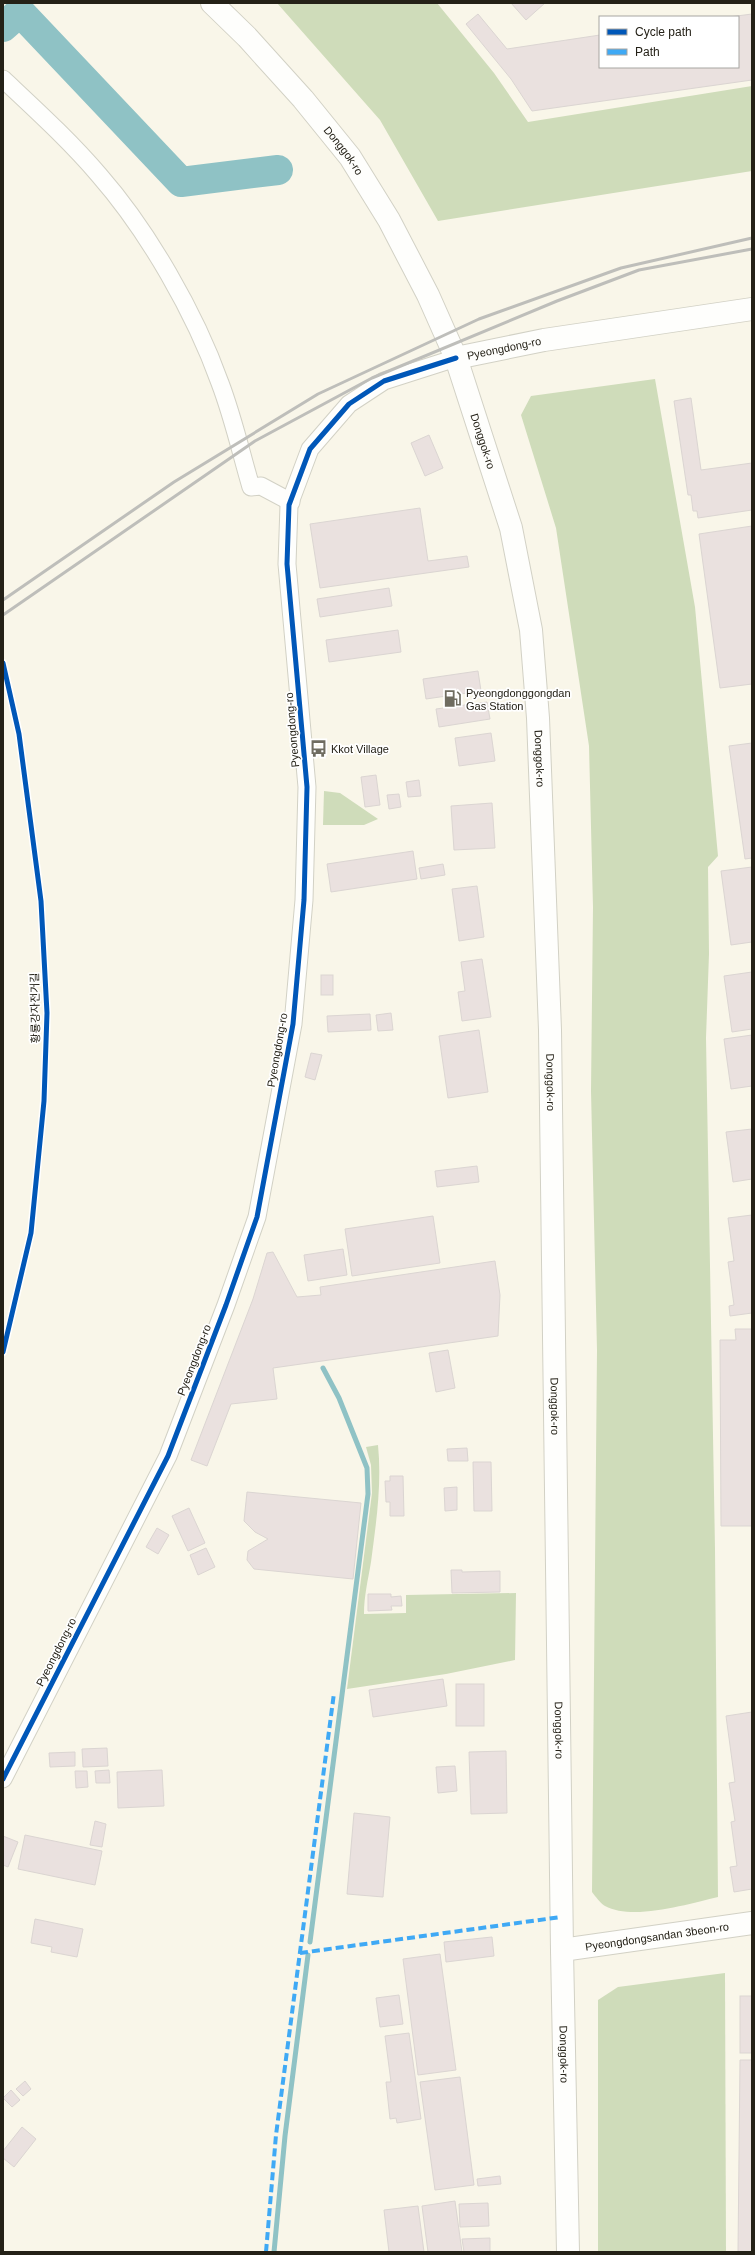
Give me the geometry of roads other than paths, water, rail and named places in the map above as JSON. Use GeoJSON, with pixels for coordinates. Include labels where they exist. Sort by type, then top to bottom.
{"type":"FeatureCollection","features":[{"type":"Feature","properties":{"kind":"main road","name":"Donggok-ro"},"geometry":{"type":"LineString","coordinates":[[212,3],[247,37],[288,82],[350,157],[403,247],[428,295],[456,358],[511,528],[531,630],[538,718],[550,1030],[562,1950],[568,2252]]}},
{"type":"Feature","properties":{"kind":"main road","name":"Pyeongdong-ro"},"geometry":{"type":"LineString","coordinates":[[456,358],[544,340],[752,309]]}},
{"type":"Feature","properties":{"kind":"main road","name":"Pyeongdongsandan 3beon-ro"},"geometry":{"type":"LineString","coordinates":[[562,1950],[752,1924]]}},
{"type":"Feature","properties":{"kind":"street"},"geometry":{"type":"LineString","coordinates":[[3,79],[64,137],[100,175],[148,242],[191,317],[218,377],[251,487],[260,486],[290,502]]}},
{"type":"Feature","properties":{"kind":"street","name":"Pyeongdong-ro"},"geometry":{"type":"LineString","coordinates":[[3,1779],[168,1456],[226,1305],[257,1216],[293,1024],[304,900],[307,787],[287,564],[290,502],[310,450],[349,404],[384,381],[456,358]]}},
{"type":"Feature","properties":{"kind":"waterway"},"geometry":{"type":"LineString","coordinates":[[3,27],[20,12],[181,182],[278,170]]}},
{"type":"Feature","properties":{"kind":"waterway"},"geometry":{"type":"LineString","coordinates":[[310,1942],[368,1494],[367,1468],[339,1398],[323,1368]]}},
{"type":"Feature","properties":{"kind":"waterway"},"geometry":{"type":"LineString","coordinates":[[274,2252],[285,2136],[308,1955]]}},
{"type":"Feature","properties":{"kind":"railway"},"geometry":{"type":"LineString","coordinates":[[3,600],[174,482],[318,394],[479,319],[621,268],[752,238]]}},
{"type":"Feature","properties":{"kind":"railway"},"geometry":{"type":"LineString","coordinates":[[3,615],[255,441],[372,378],[557,301],[639,270],[752,249]]}},
{"type":"Feature","properties":{"kind":"place","name":"Pyeongdonggongdan Gas Station"},"geometry":{"type":"Point","coordinates":[453,699]}},
{"type":"Feature","properties":{"kind":"place","name":"Kkot Village"},"geometry":{"type":"Point","coordinates":[318,749]}}]}
